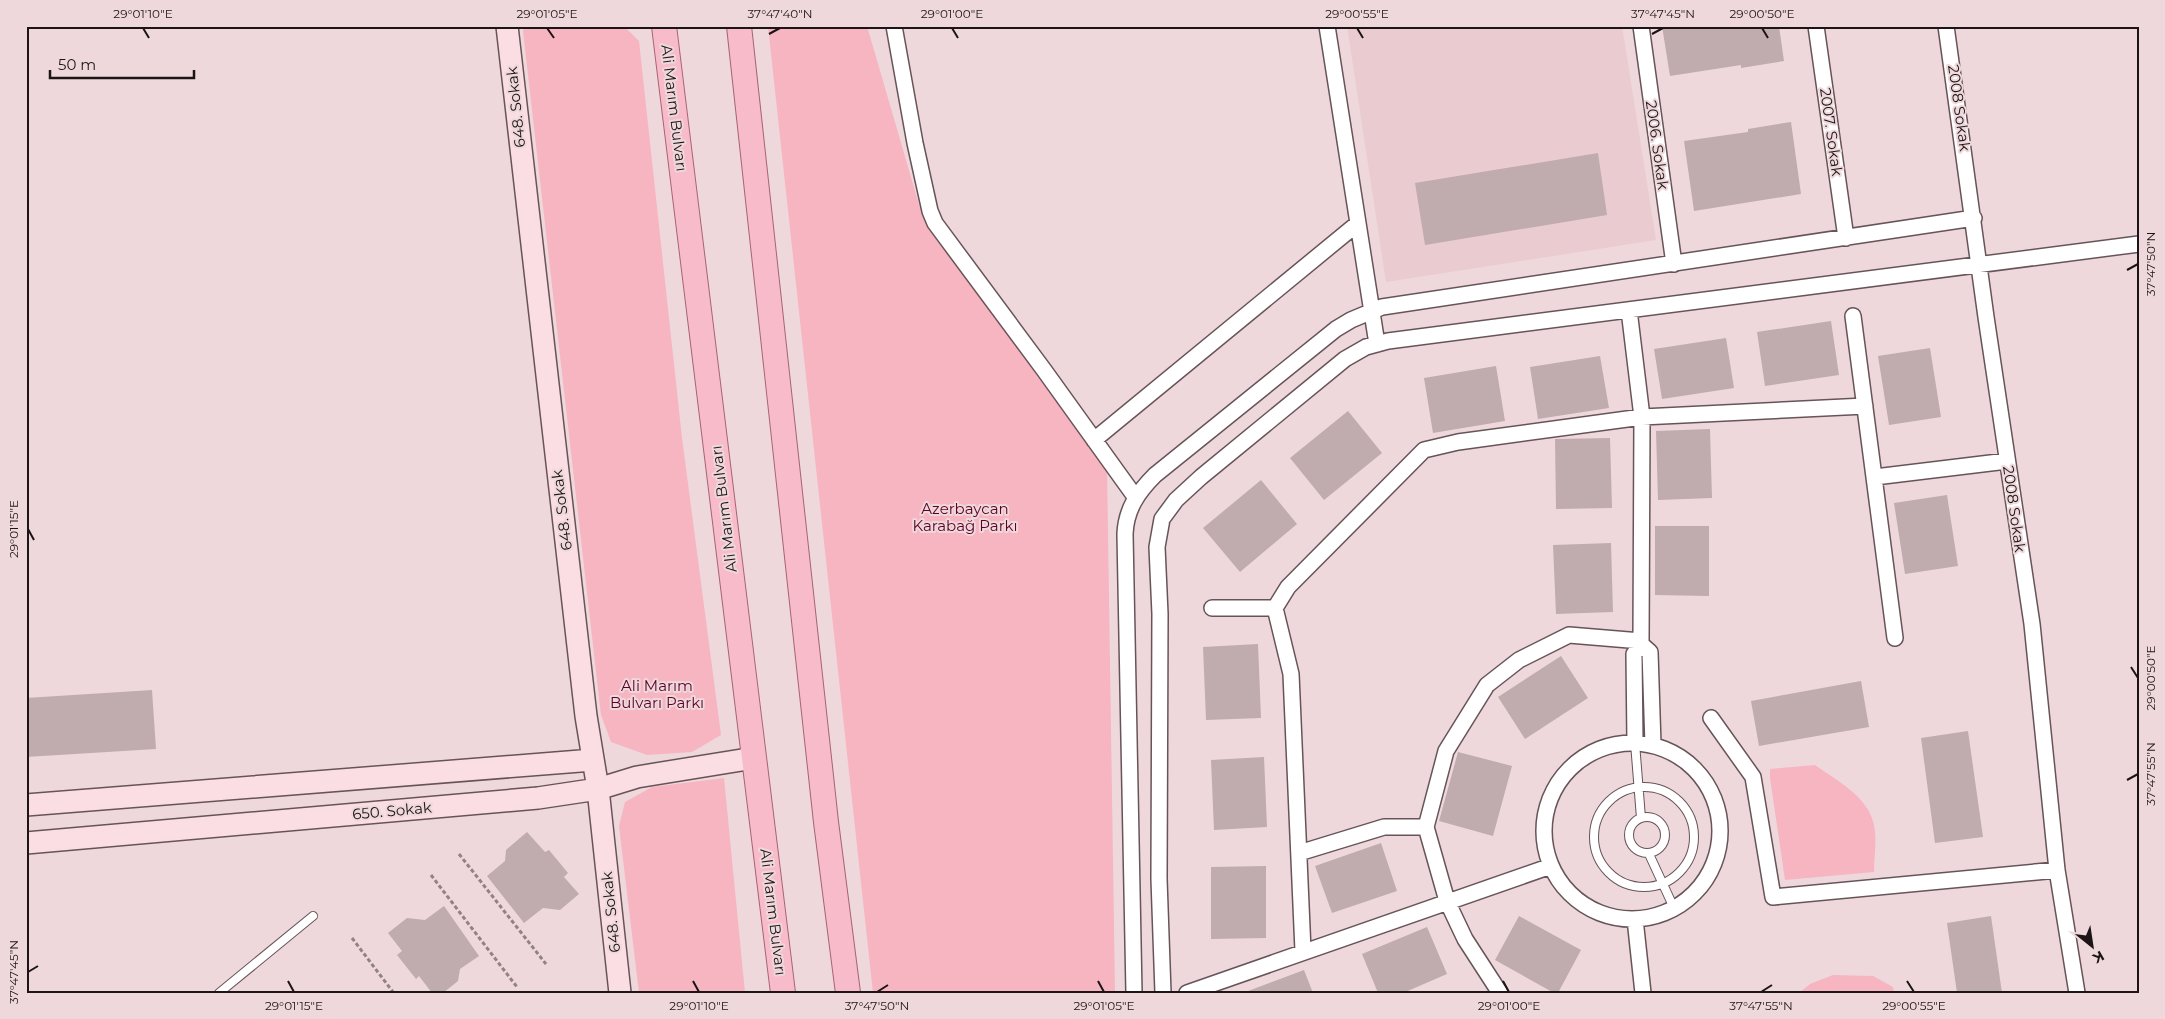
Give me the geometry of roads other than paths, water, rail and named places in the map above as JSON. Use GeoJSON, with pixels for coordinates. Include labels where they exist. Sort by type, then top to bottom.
{"type":"FeatureCollection","features":[{"type":"Feature","properties":{"kind":"main road","name":"Ali Marım Bulvarı"},"geometry":{"type":"LineString","coordinates":[[664,26],[783,993]]}},
{"type":"Feature","properties":{"kind":"main road"},"geometry":{"type":"LineString","coordinates":[[739,26],[826,822],[848,993]]}},
{"type":"Feature","properties":{"kind":"street","name":"648. Sokak"},"geometry":{"type":"LineString","coordinates":[[507,26],[582,676],[598,789],[620,993]]}},
{"type":"Feature","properties":{"kind":"street"},"geometry":{"type":"LineString","coordinates":[[894,26],[915,143],[935,223],[1136,498]]}},
{"type":"Feature","properties":{"kind":"street"},"geometry":{"type":"LineString","coordinates":[[1327,26],[1370,311],[1377,344]]}},
{"type":"Feature","properties":{"kind":"street","name":"2006. Sokak"},"geometry":{"type":"LineString","coordinates":[[1641,26],[1674,264]]}},
{"type":"Feature","properties":{"kind":"street","name":"2007. Sokak"},"geometry":{"type":"LineString","coordinates":[[1816,26],[1846,238]]}},
{"type":"Feature","properties":{"kind":"street","name":"2008 Sokak"},"geometry":{"type":"LineString","coordinates":[[1946,26],[2007,461],[2032,624],[2057,870],[2076,993]]}},
{"type":"Feature","properties":{"kind":"street"},"geometry":{"type":"LineString","coordinates":[[1134,993],[1125,534],[1126,521],[1136,498],[1155,475],[1336,329],[1370,311],[1974,218]]}},
{"type":"Feature","properties":{"kind":"street"},"geometry":{"type":"LineString","coordinates":[[1094,440],[1357,224]]}},
{"type":"Feature","properties":{"kind":"street"},"geometry":{"type":"LineString","coordinates":[[1163,993],[1159,879],[1160,614],[1158,547],[1162,519],[1176,500],[1201,477],[1345,359],[1356,352],[1377,344],[2139,244]]}},
{"type":"Feature","properties":{"kind":"street"},"geometry":{"type":"LineString","coordinates":[[1629,310],[1642,417],[1641,642],[1634,654],[1635,743]]}},
{"type":"Feature","properties":{"kind":"street"},"geometry":{"type":"LineString","coordinates":[[1853,316],[1895,638]]}},
{"type":"Feature","properties":{"kind":"street"},"geometry":{"type":"LineString","coordinates":[[1303,951],[1291,674],[1275,608],[1288,587],[1424,450],[1458,442],[1642,417],[1865,406]]}},
{"type":"Feature","properties":{"kind":"street"},"geometry":{"type":"LineString","coordinates":[[1875,477],[2007,461]]}},
{"type":"Feature","properties":{"kind":"street"},"geometry":{"type":"LineString","coordinates":[[1212,608],[1275,608]]}},
{"type":"Feature","properties":{"kind":"street"},"geometry":{"type":"LineString","coordinates":[[1500,993],[1465,939],[1447,901],[1426,827],[1446,751],[1487,686],[1518,660],[1569,635],[1641,642],[1650,652],[1653,745]]}},
{"type":"Feature","properties":{"kind":"street"},"geometry":{"type":"LineString","coordinates":[[1711,718],[1753,777],[1773,897],[2057,870]]}},
{"type":"Feature","properties":{"kind":"street"},"geometry":{"type":"LineString","coordinates":[[1635,743],[1653,745],[1680,756],[1699,772],[1713,793],[1720,817],[1720,842],[1714,866],[1701,887],[1682,904],[1660,915],[1635,919],[1614,918],[1594,911],[1576,900],[1561,884],[1551,866],[1544,842],[1545,817],[1552,793],[1566,772],[1585,756],[1608,746],[1635,743]]}},
{"type":"Feature","properties":{"kind":"street","name":"650. Sokak"},"geometry":{"type":"LineString","coordinates":[[26,843],[538,798],[598,789],[637,777],[754,758]]}},
{"type":"Feature","properties":{"kind":"street"},"geometry":{"type":"LineString","coordinates":[[26,805],[593,760]]}},
{"type":"Feature","properties":{"kind":"street"},"geometry":{"type":"LineString","coordinates":[[1299,853],[1384,827],[1426,827]]}},
{"type":"Feature","properties":{"kind":"street"},"geometry":{"type":"LineString","coordinates":[[1187,993],[1551,866]]}},
{"type":"Feature","properties":{"kind":"street"},"geometry":{"type":"LineString","coordinates":[[1635,919],[1643,993]]}},
{"type":"Feature","properties":{"kind":"lane"},"geometry":{"type":"LineString","coordinates":[[1635,743],[1641,818]]}},
{"type":"Feature","properties":{"kind":"lane"},"geometry":{"type":"LineString","coordinates":[[1638,787],[1654,788],[1672,795],[1686,809],[1693,827],[1693,846],[1690,856],[1679,872],[1663,882],[1645,886],[1628,884],[1619,880],[1606,869],[1594,845],[1598,818],[1607,803],[1621,792],[1638,787]]}},
{"type":"Feature","properties":{"kind":"lane"},"geometry":{"type":"LineString","coordinates":[[1648,817],[1660,822],[1665,835],[1661,848],[1649,854],[1636,850],[1629,839],[1631,826],[1641,818],[1648,817]]}},
{"type":"Feature","properties":{"kind":"lane"},"geometry":{"type":"LineString","coordinates":[[1649,854],[1674,908]]}},
{"type":"Feature","properties":{"kind":"lane"},"geometry":{"type":"LineString","coordinates":[[219,993],[313,916]]}},
{"type":"Feature","properties":{"kind":"park label","name":"Azerbaycan Karabağ Parkı"},"geometry":{"type":"Point","coordinates":[965,518]}},
{"type":"Feature","properties":{"kind":"park label","name":"Ali Marım Bulvarı Parkı"},"geometry":{"type":"Point","coordinates":[657,694]}}]}
